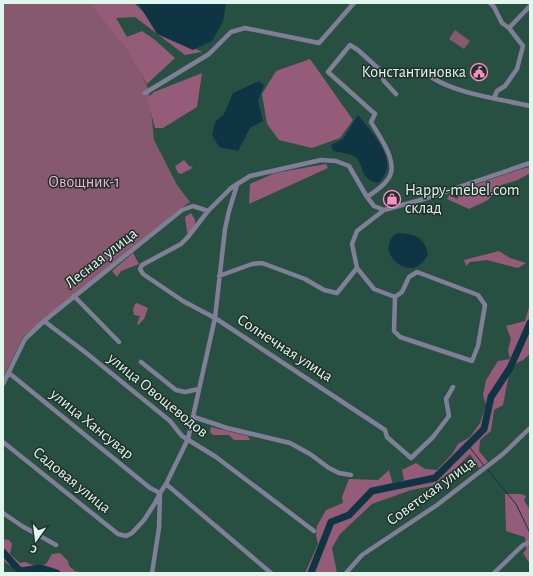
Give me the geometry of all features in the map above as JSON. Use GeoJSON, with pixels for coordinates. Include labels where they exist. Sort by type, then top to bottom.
{"type":"FeatureCollection","features":[{"type":"Feature","properties":{"kind":"street"},"geometry":{"type":"LineString","coordinates":[[145,93],[209,54],[231,32],[245,28],[319,43],[354,3]]}},
{"type":"Feature","properties":{"kind":"street"},"geometry":{"type":"LineString","coordinates":[[490,3],[494,7],[502,23],[509,28],[524,46]]}},
{"type":"Feature","properties":{"kind":"street"},"geometry":{"type":"LineString","coordinates":[[509,28],[530,6]]}},
{"type":"Feature","properties":{"kind":"street"},"geometry":{"type":"LineString","coordinates":[[524,46],[530,44]]}},
{"type":"Feature","properties":{"kind":"street"},"geometry":{"type":"LineString","coordinates":[[367,197],[380,188],[390,178],[390,155],[371,122],[375,114],[328,72],[350,45],[358,50],[380,70],[384,81],[396,94]]}},
{"type":"Feature","properties":{"kind":"street"},"geometry":{"type":"LineString","coordinates":[[494,98],[496,91],[505,86],[517,70],[524,46]]}},
{"type":"Feature","properties":{"kind":"street"},"geometry":{"type":"LineString","coordinates":[[431,77],[443,85],[530,106]]}},
{"type":"Feature","properties":{"kind":"street"},"geometry":{"type":"LineString","coordinates":[[208,211],[231,188],[250,176],[321,160],[336,161],[349,166],[374,206],[384,210]]}},
{"type":"Feature","properties":{"kind":"street"},"geometry":{"type":"LineString","coordinates":[[395,297],[374,289],[357,268],[352,244],[357,231],[384,210],[427,198],[530,162]]}},
{"type":"Feature","properties":{"kind":"street"},"geometry":{"type":"LineString","coordinates":[[152,573],[159,528],[160,492],[166,484],[188,439],[194,417],[214,318],[228,211],[237,184]]}},
{"type":"Feature","properties":{"kind":"street","name":"Лесная улица"},"geometry":{"type":"LineString","coordinates":[[3,384],[25,339],[44,321],[182,210],[193,206],[208,211]]}},
{"type":"Feature","properties":{"kind":"street","name":"Солнечная улица"},"geometry":{"type":"LineString","coordinates":[[208,211],[181,244],[142,264],[140,269],[143,274],[182,301],[214,318],[385,430],[387,437],[411,458],[433,437],[449,416],[446,399],[453,386]]}},
{"type":"Feature","properties":{"kind":"street"},"geometry":{"type":"LineString","coordinates":[[220,276],[252,264],[262,263],[305,279],[324,290],[337,293],[357,268]]}},
{"type":"Feature","properties":{"kind":"street"},"geometry":{"type":"LineString","coordinates":[[417,272],[478,295],[485,306],[478,346],[472,361],[400,337],[394,331],[395,297],[402,292],[409,277],[417,272]]}},
{"type":"Feature","properties":{"kind":"street"},"geometry":{"type":"LineString","coordinates":[[74,296],[119,342]]}},
{"type":"Feature","properties":{"kind":"street","name":"улица Овощеводов"},"geometry":{"type":"LineString","coordinates":[[44,321],[85,352],[170,421],[182,436],[216,457],[314,531]]}},
{"type":"Feature","properties":{"kind":"street"},"geometry":{"type":"LineString","coordinates":[[141,362],[176,390],[186,392],[199,389]]}},
{"type":"Feature","properties":{"kind":"street","name":"улица Хансувар"},"geometry":{"type":"LineString","coordinates":[[9,373],[150,488],[160,492]]}},
{"type":"Feature","properties":{"kind":"street","name":"улица Овощеводов"},"geometry":{"type":"LineString","coordinates":[[194,417],[228,428],[290,442],[329,468],[339,473],[350,475]]}},
{"type":"Feature","properties":{"kind":"street","name":"Советская улица"},"geometry":{"type":"LineString","coordinates":[[346,573],[362,555],[437,505],[503,454],[530,428]]}},
{"type":"Feature","properties":{"kind":"street","name":"Садовая улица"},"geometry":{"type":"LineString","coordinates":[[3,442],[118,534],[126,536],[132,533],[144,520],[160,492]]}},
{"type":"Feature","properties":{"kind":"street"},"geometry":{"type":"LineString","coordinates":[[166,484],[271,573]]}},
{"type":"Feature","properties":{"kind":"street"},"geometry":{"type":"LineString","coordinates":[[3,513],[22,526],[56,545]]}},
{"type":"Feature","properties":{"kind":"street"},"geometry":{"type":"LineString","coordinates":[[494,573],[523,545],[530,542]]}},
{"type":"Feature","properties":{"kind":"green space","name":"Овощник-1"},"geometry":{"type":"Polygon","coordinates":[[[3,3],[92,3],[128,46],[149,90],[154,140],[177,185],[190,202],[23,337],[3,378],[3,3]]]}},
{"type":"Feature","properties":{"kind":"green space"},"geometry":{"type":"Polygon","coordinates":[[[455,30],[470,41],[464,49],[449,39],[455,30]]]}},
{"type":"Feature","properties":{"kind":"shaded area"},"geometry":{"type":"Polygon","coordinates":[[[90,3],[134,3],[165,33],[202,52],[185,55],[135,17],[116,18],[127,37],[142,31],[155,40],[175,58],[147,84],[126,48],[90,3]]]}},
{"type":"Feature","properties":{"kind":"shaded area"},"geometry":{"type":"Polygon","coordinates":[[[310,59],[353,120],[340,138],[312,148],[279,140],[267,124],[262,94],[276,71],[310,59]]]}},
{"type":"Feature","properties":{"kind":"shaded area"},"geometry":{"type":"Polygon","coordinates":[[[202,73],[197,107],[163,128],[155,128],[147,98],[154,92],[202,73]]]}},
{"type":"Feature","properties":{"kind":"shaded area"},"geometry":{"type":"Polygon","coordinates":[[[184,160],[190,167],[193,165],[191,169],[181,174],[178,173],[175,166],[184,160]]]}},
{"type":"Feature","properties":{"kind":"shaded area"},"geometry":{"type":"Polygon","coordinates":[[[326,164],[328,168],[249,204],[250,184],[275,173],[326,164]]]}},
{"type":"Feature","properties":{"kind":"shaded area"},"geometry":{"type":"Polygon","coordinates":[[[530,167],[530,173],[518,180],[501,185],[488,200],[469,209],[447,199],[450,194],[452,194],[453,197],[458,199],[458,194],[469,187],[530,167]]]}},
{"type":"Feature","properties":{"kind":"shaded area"},"geometry":{"type":"Polygon","coordinates":[[[191,213],[195,220],[195,231],[187,233],[185,217],[191,213]]]}},
{"type":"Feature","properties":{"kind":"shaded area"},"geometry":{"type":"Polygon","coordinates":[[[499,251],[510,258],[526,263],[518,268],[487,260],[470,262],[466,266],[464,260],[499,251]]]}},
{"type":"Feature","properties":{"kind":"shaded area"},"geometry":{"type":"Polygon","coordinates":[[[133,253],[139,264],[121,271],[117,277],[112,271],[133,253]]]}},
{"type":"Feature","properties":{"kind":"shaded area"},"geometry":{"type":"Polygon","coordinates":[[[137,303],[148,308],[144,319],[138,325],[140,316],[134,315],[133,310],[135,304],[137,303]]]}},
{"type":"Feature","properties":{"kind":"shaded area"},"geometry":{"type":"Polygon","coordinates":[[[530,304],[530,354],[523,360],[513,365],[508,380],[503,405],[494,410],[491,431],[480,440],[479,451],[488,462],[479,468],[470,454],[455,469],[432,486],[411,490],[372,504],[340,534],[332,548],[337,573],[305,573],[318,544],[316,535],[317,526],[326,510],[343,503],[342,497],[349,479],[378,480],[389,470],[393,485],[404,480],[402,470],[416,463],[425,469],[437,470],[452,454],[458,444],[470,437],[480,423],[486,405],[483,395],[486,380],[498,361],[510,359],[508,350],[511,339],[506,326],[525,321],[530,304]]]}},
{"type":"Feature","properties":{"kind":"shaded area"},"geometry":{"type":"Polygon","coordinates":[[[211,427],[248,436],[250,440],[234,440],[229,435],[213,435],[210,432],[211,427]]]}},
{"type":"Feature","properties":{"kind":"shaded area"},"geometry":{"type":"Polygon","coordinates":[[[505,494],[521,494],[526,496],[524,500],[530,510],[530,564],[523,553],[526,550],[525,537],[506,531],[505,494]]]}},
{"type":"Feature","properties":{"kind":"shaded area"},"geometry":{"type":"Polygon","coordinates":[[[3,539],[9,540],[12,544],[10,554],[20,563],[25,562],[35,566],[46,564],[52,554],[60,553],[68,561],[69,566],[75,571],[83,573],[24,573],[6,563],[3,559],[3,539]]]}},
{"type":"Feature","properties":{"kind":"water"},"geometry":{"type":"Polygon","coordinates":[[[138,3],[226,3],[223,22],[212,41],[193,50],[157,34],[138,3]]]}},
{"type":"Feature","properties":{"kind":"water"},"geometry":{"type":"Polygon","coordinates":[[[259,81],[264,85],[258,101],[263,121],[250,128],[238,151],[219,147],[212,135],[215,122],[224,114],[233,93],[259,81]]]}},
{"type":"Feature","properties":{"kind":"water"},"geometry":{"type":"Polygon","coordinates":[[[358,115],[377,139],[386,157],[387,166],[385,175],[378,183],[372,181],[365,175],[360,163],[354,156],[333,151],[331,145],[343,139],[358,115]]]}},
{"type":"Feature","properties":{"kind":"water"},"geometry":{"type":"Polygon","coordinates":[[[397,233],[413,235],[424,243],[428,254],[423,262],[418,266],[411,268],[404,267],[398,264],[389,253],[391,239],[397,233]]]}},
{"type":"Feature","properties":{"kind":"waterway"},"geometry":{"type":"LineString","coordinates":[[311,573],[331,522],[349,515],[372,491],[435,478],[484,429],[491,397],[510,368],[530,323]]}},
{"type":"Feature","properties":{"kind":"waterway"},"geometry":{"type":"LineString","coordinates":[[468,445],[485,467]]}},
{"type":"Feature","properties":{"kind":"waterway"},"geometry":{"type":"LineString","coordinates":[[487,469],[516,504],[530,533]]}},
{"type":"Feature","properties":{"kind":"waterway"},"geometry":{"type":"LineString","coordinates":[[3,552],[20,571],[41,568],[57,573]]}},
{"type":"Feature","properties":{"kind":"place","name":"Константиновка"},"geometry":{"type":"Point","coordinates":[479,72]}},
{"type":"Feature","properties":{"kind":"place","name":"Happy-mebel.com склад"},"geometry":{"type":"Point","coordinates":[392,199]}}]}
